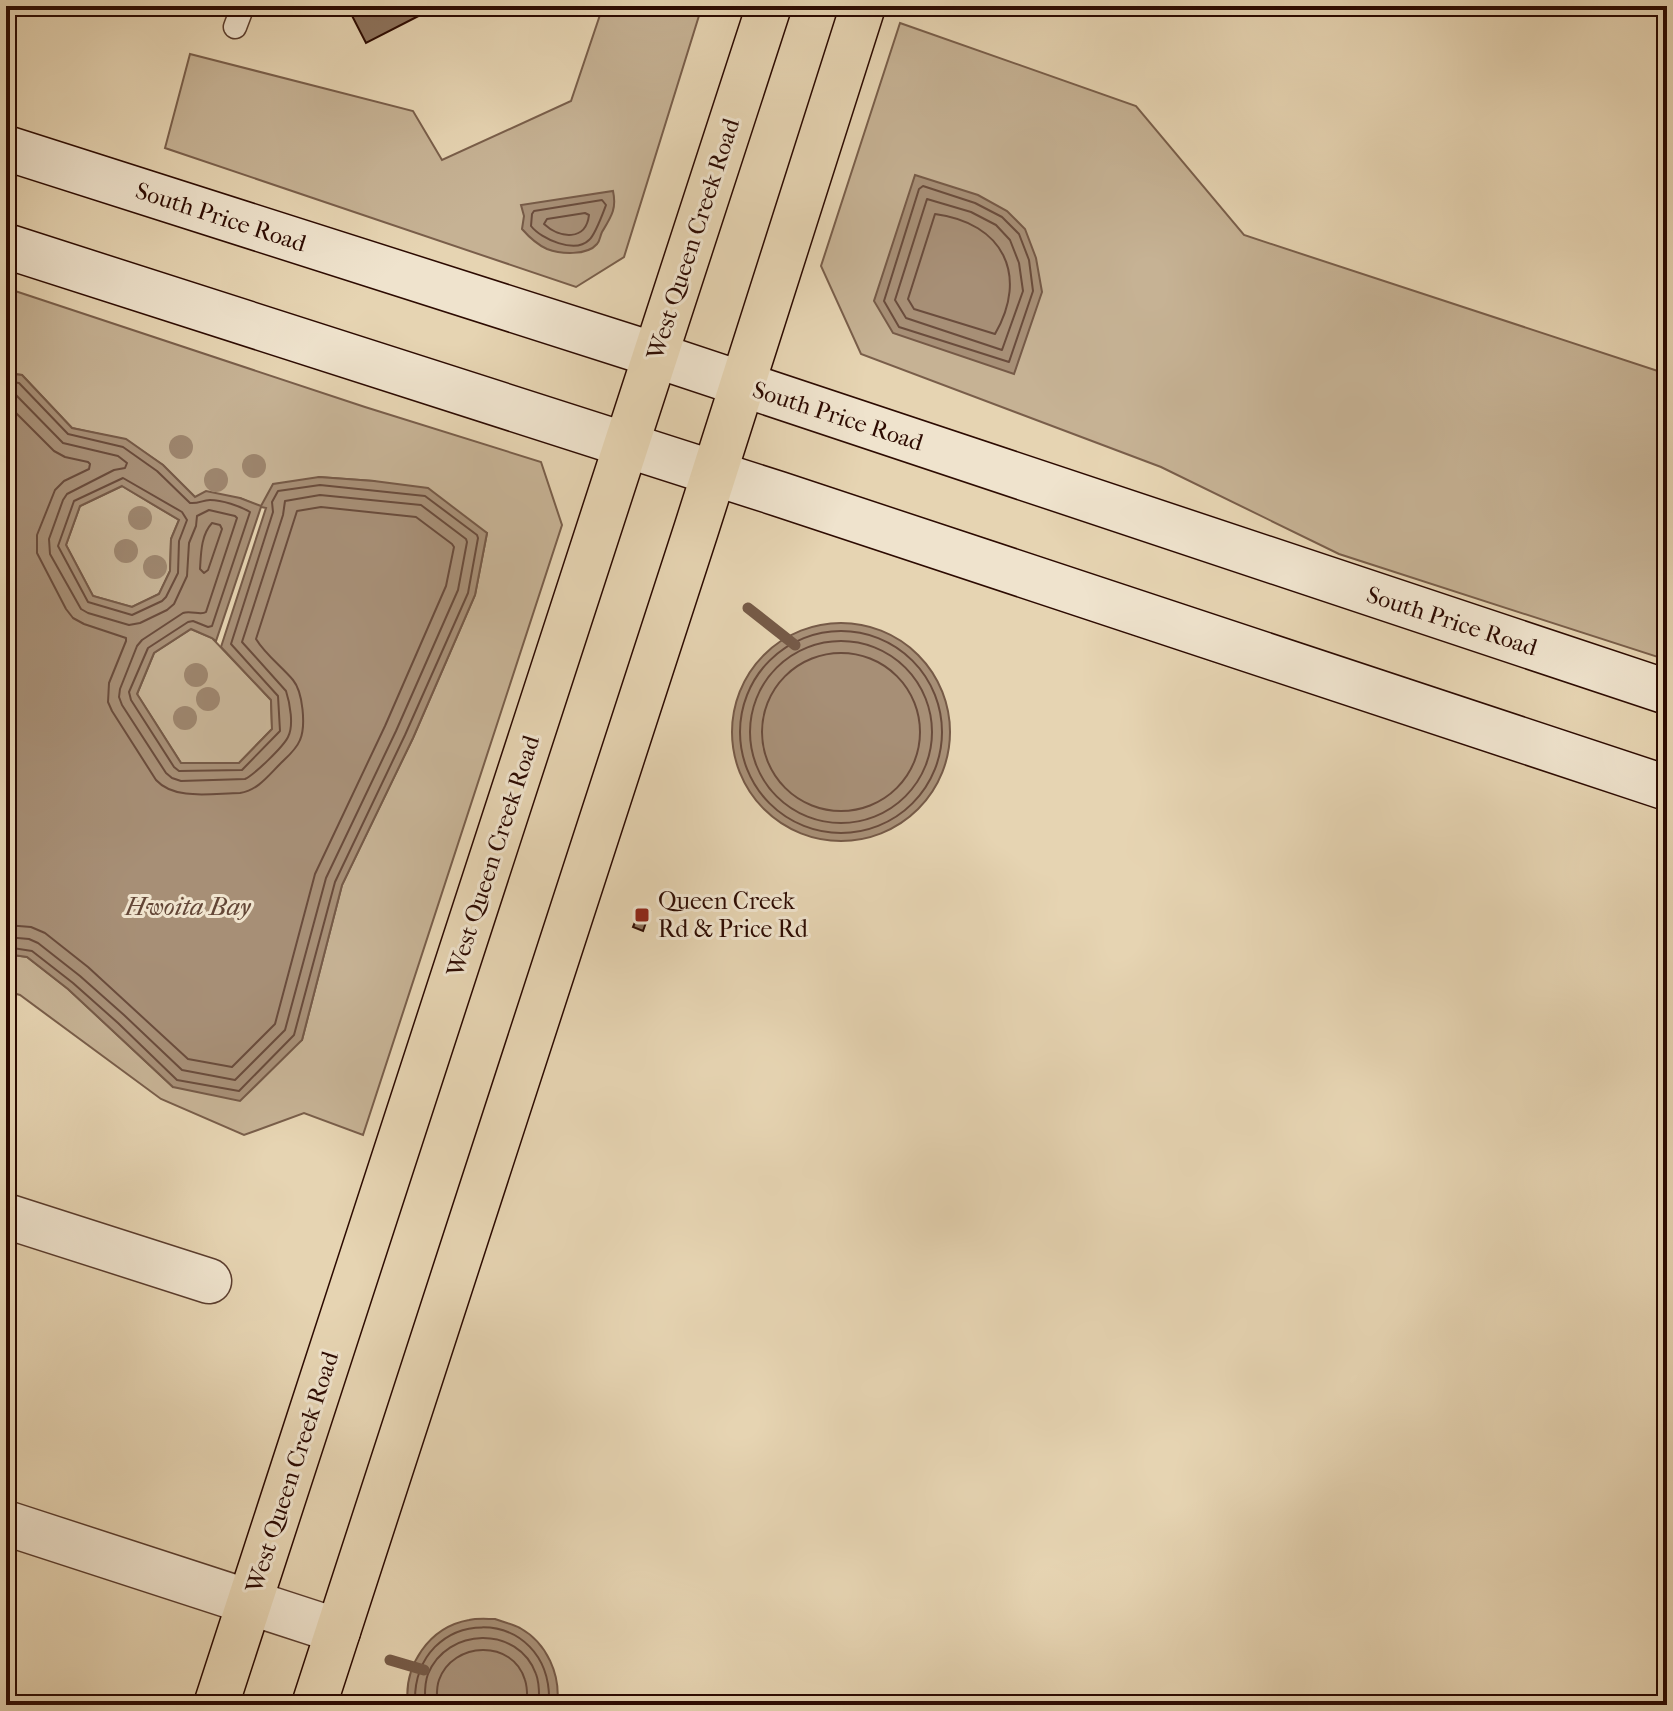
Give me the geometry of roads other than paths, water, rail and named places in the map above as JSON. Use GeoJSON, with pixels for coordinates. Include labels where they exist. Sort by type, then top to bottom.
{"type":"FeatureCollection","features":[{"type":"Feature","properties":{"kind":"main road","name":"West Queen Creek Road"},"geometry":{"type":"LineString","coordinates":[[216,1705],[769,6]]}},
{"type":"Feature","properties":{"kind":"main road"},"geometry":{"type":"LineString","coordinates":[[314,1705],[863,6]]}},
{"type":"Feature","properties":{"kind":"main road","name":"South Price Road"},"geometry":{"type":"LineString","coordinates":[[6,148],[655,355],[1667,692]]}},
{"type":"Feature","properties":{"kind":"main road"},"geometry":{"type":"LineString","coordinates":[[6,246],[713,473],[1667,788]]}},
{"type":"Feature","properties":{"kind":"main road"},"geometry":{"type":"LineString","coordinates":[[6,1216],[209,1281]]}},
{"type":"Feature","properties":{"kind":"main road"},"geometry":{"type":"LineString","coordinates":[[6,1523],[338,1631]]}},
{"type":"Feature","properties":{"kind":"water"},"geometry":{"type":"Polygon","coordinates":[[[915,175],[978,195],[1007,211],[1025,229],[1036,258],[1042,292],[1014,374],[893,333],[874,301],[915,175]]]}},
{"type":"Feature","properties":{"kind":"water"},"geometry":{"type":"Polygon","coordinates":[[[613,191],[614,208],[598,243],[587,251],[566,253],[547,249],[522,229],[524,216],[521,205],[613,191]]]}},
{"type":"Feature","properties":{"kind":"water","name":"Hwoita Bay"},"geometry":{"type":"Polygon","coordinates":[[[6,373],[22,375],[72,428],[126,439],[163,465],[195,497],[206,491],[261,506],[273,484],[319,477],[374,481],[428,488],[487,533],[475,595],[413,738],[342,885],[302,1040],[240,1101],[173,1087],[68,989],[27,957],[6,954],[6,373]],[[122,486],[80,506],[66,545],[93,596],[132,607],[159,594],[170,571],[171,539],[179,520],[122,486]],[[261,507],[216,641],[191,629],[154,653],[137,694],[181,763],[239,763],[272,729],[271,700],[221,647],[266,508],[261,507]]]}},
{"type":"Feature","properties":{"kind":"water"},"geometry":{"type":"Polygon","coordinates":[[[841,623],[883,631],[902,641],[918,655],[932,671],[942,690],[950,732],[942,774],[932,793],[918,809],[902,823],[883,833],[841,841],[799,833],[780,823],[764,809],[750,793],[740,774],[732,732],[740,690],[750,671],[764,655],[780,641],[799,631],[841,623]]]}},
{"type":"Feature","properties":{"kind":"water"},"geometry":{"type":"Polygon","coordinates":[[[472,1619],[495,1619],[530,1634],[545,1651],[557,1682],[557,1705],[408,1705],[410,1676],[422,1650],[431,1640],[455,1624],[472,1619]]]}},
{"type":"Feature","properties":{"kind":"waterway"},"geometry":{"type":"LineString","coordinates":[[748,608],[795,645]]}},
{"type":"Feature","properties":{"kind":"waterway"},"geometry":{"type":"LineString","coordinates":[[390,1660],[424,1670]]}},
{"type":"Feature","properties":{"kind":"place","name":"Queen Creek Rd & Price Rd"},"geometry":{"type":"Point","coordinates":[642,915]}}]}
